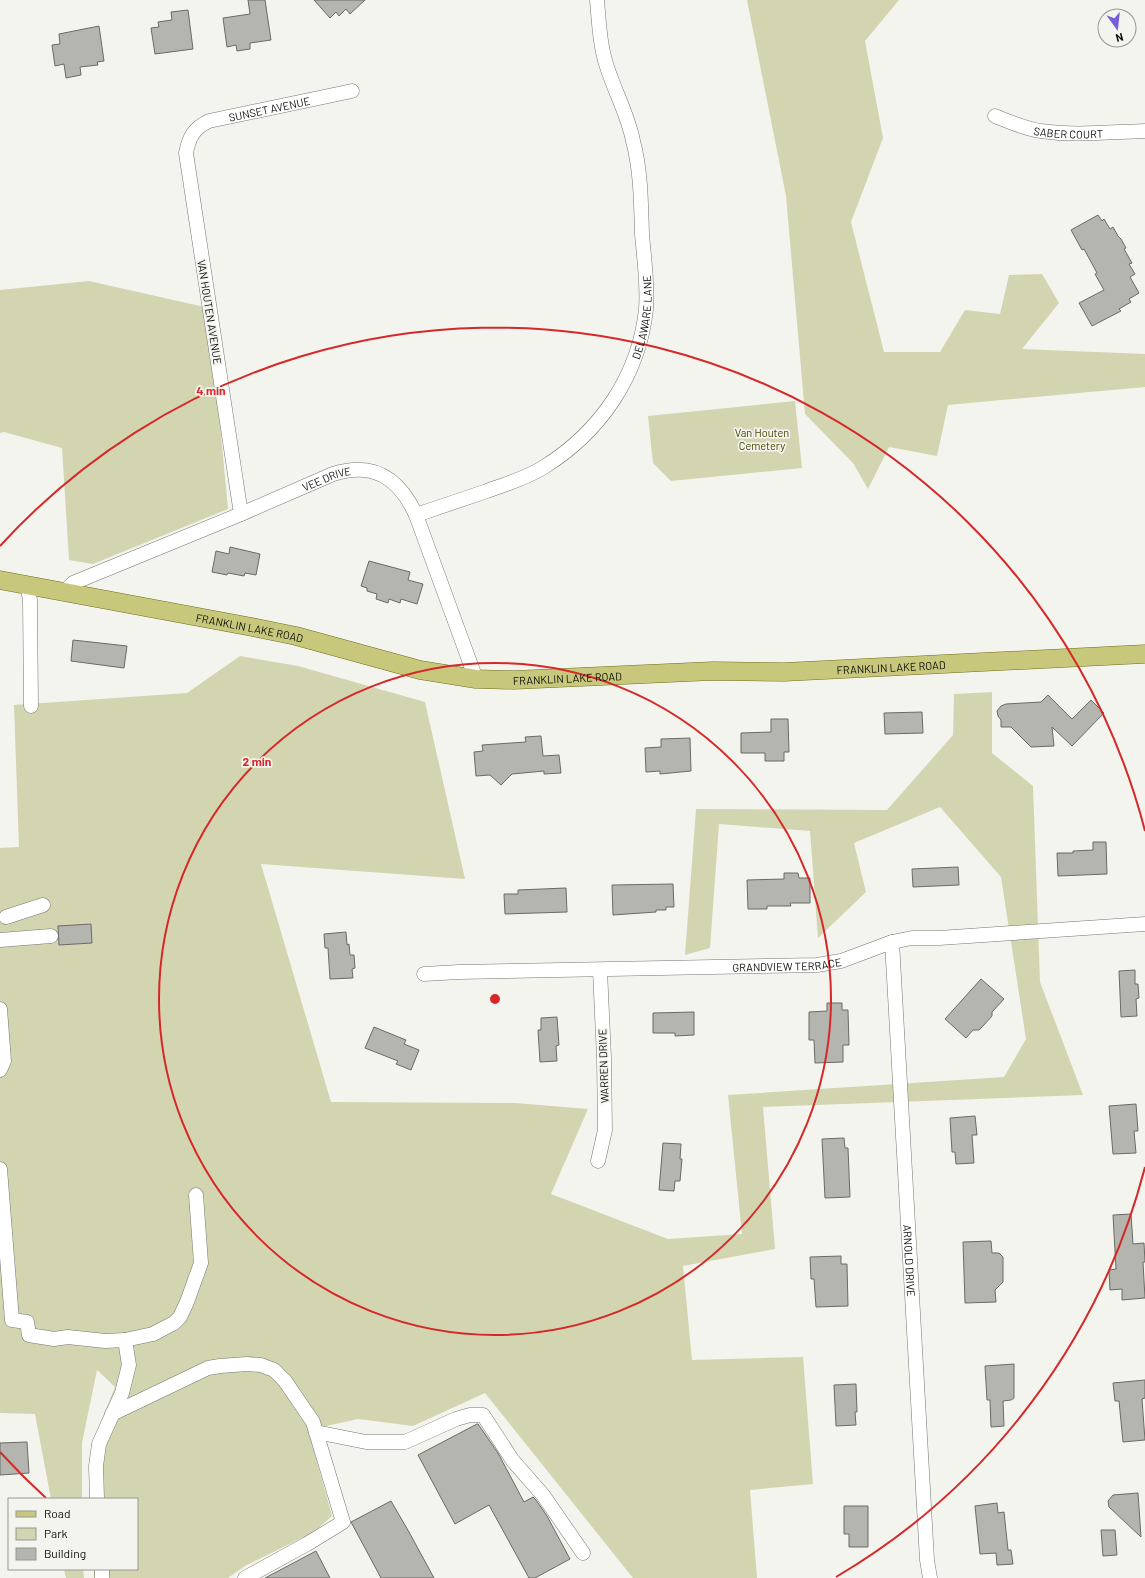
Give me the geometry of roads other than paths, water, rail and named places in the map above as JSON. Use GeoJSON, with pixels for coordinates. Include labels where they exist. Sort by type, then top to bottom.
{"type":"FeatureCollection","features":[{"type":"Feature","properties":{"kind":"main road","name":"FRANKLIN LAKE ROAD"},"geometry":{"type":"LineString","coordinates":[[0,580],[296,636],[420,670],[476,679],[514,680],[714,671],[784,672],[1145,654]]}},
{"type":"Feature","properties":{"kind":"street","name":"DELAWARE LANE"},"geometry":{"type":"LineString","coordinates":[[416,515],[520,479],[542,468],[569,450],[590,431],[609,409],[622,387],[634,361],[641,337],[646,309],[646,280],[638,168],[634,141],[626,114],[607,68],[603,51],[597,0]]}},
{"type":"Feature","properties":{"kind":"street","name":"SUNSET AVENUE"},"geometry":{"type":"LineString","coordinates":[[191,134],[199,126],[209,121],[352,91]]}},
{"type":"Feature","properties":{"kind":"street","name":"SABER COURT"},"geometry":{"type":"LineString","coordinates":[[995,116],[1015,125],[1040,131],[1059,133],[1145,131]]}},
{"type":"Feature","properties":{"kind":"street","name":"VAN HOUTEN AVENUE"},"geometry":{"type":"LineString","coordinates":[[191,134],[186,153],[241,514]]}},
{"type":"Feature","properties":{"kind":"street","name":"VEE DRIVE"},"geometry":{"type":"LineString","coordinates":[[64,592],[73,582],[241,514],[333,474],[347,469],[361,469],[375,472],[392,482],[407,498],[416,515],[476,679]]}},
{"type":"Feature","properties":{"kind":"street"},"geometry":{"type":"LineString","coordinates":[[27,585],[30,600],[31,706]]}},
{"type":"Feature","properties":{"kind":"street"},"geometry":{"type":"LineString","coordinates":[[6,931],[43,905]]}},
{"type":"Feature","properties":{"kind":"street","name":"GRANDVIEW TERRACE"},"geometry":{"type":"LineString","coordinates":[[424,974],[817,965],[841,961],[892,942],[912,938],[939,938],[1145,924]]}},
{"type":"Feature","properties":{"kind":"street"},"geometry":{"type":"LineString","coordinates":[[6,931],[51,936]]}},
{"type":"Feature","properties":{"kind":"street","name":"ARNOLD DRIVE"},"geometry":{"type":"LineString","coordinates":[[892,942],[927,1560],[930,1578]]}},
{"type":"Feature","properties":{"kind":"street","name":"WARREN DRIVE"},"geometry":{"type":"LineString","coordinates":[[598,1161],[605,1123],[600,970]]}},
{"type":"Feature","properties":{"kind":"street"},"geometry":{"type":"LineString","coordinates":[[0,1009],[4,1061],[0,1070]]}},
{"type":"Feature","properties":{"kind":"street"},"geometry":{"type":"LineString","coordinates":[[0,1169],[12,1320],[27,1322],[29,1335],[54,1339],[68,1337],[105,1342],[126,1340],[154,1334],[174,1323],[180,1317],[201,1263],[196,1195]]}},
{"type":"Feature","properties":{"kind":"street"},"geometry":{"type":"LineString","coordinates":[[97,1498],[96,1466],[99,1444],[122,1393],[129,1365],[126,1340]]}},
{"type":"Feature","properties":{"kind":"street"},"geometry":{"type":"LineString","coordinates":[[112,1414],[208,1368],[248,1364],[261,1365],[274,1370],[285,1381],[313,1422],[343,1522],[307,1544],[245,1578]]}},
{"type":"Feature","properties":{"kind":"street"},"geometry":{"type":"LineString","coordinates":[[316,1432],[366,1442],[406,1442],[456,1419],[470,1415],[482,1415],[513,1461],[543,1494],[583,1553]]}},
{"type":"Feature","properties":{"kind":"park label","name":"Van Houten Cemetery"},"geometry":{"type":"Point","coordinates":[762,438]}}]}
